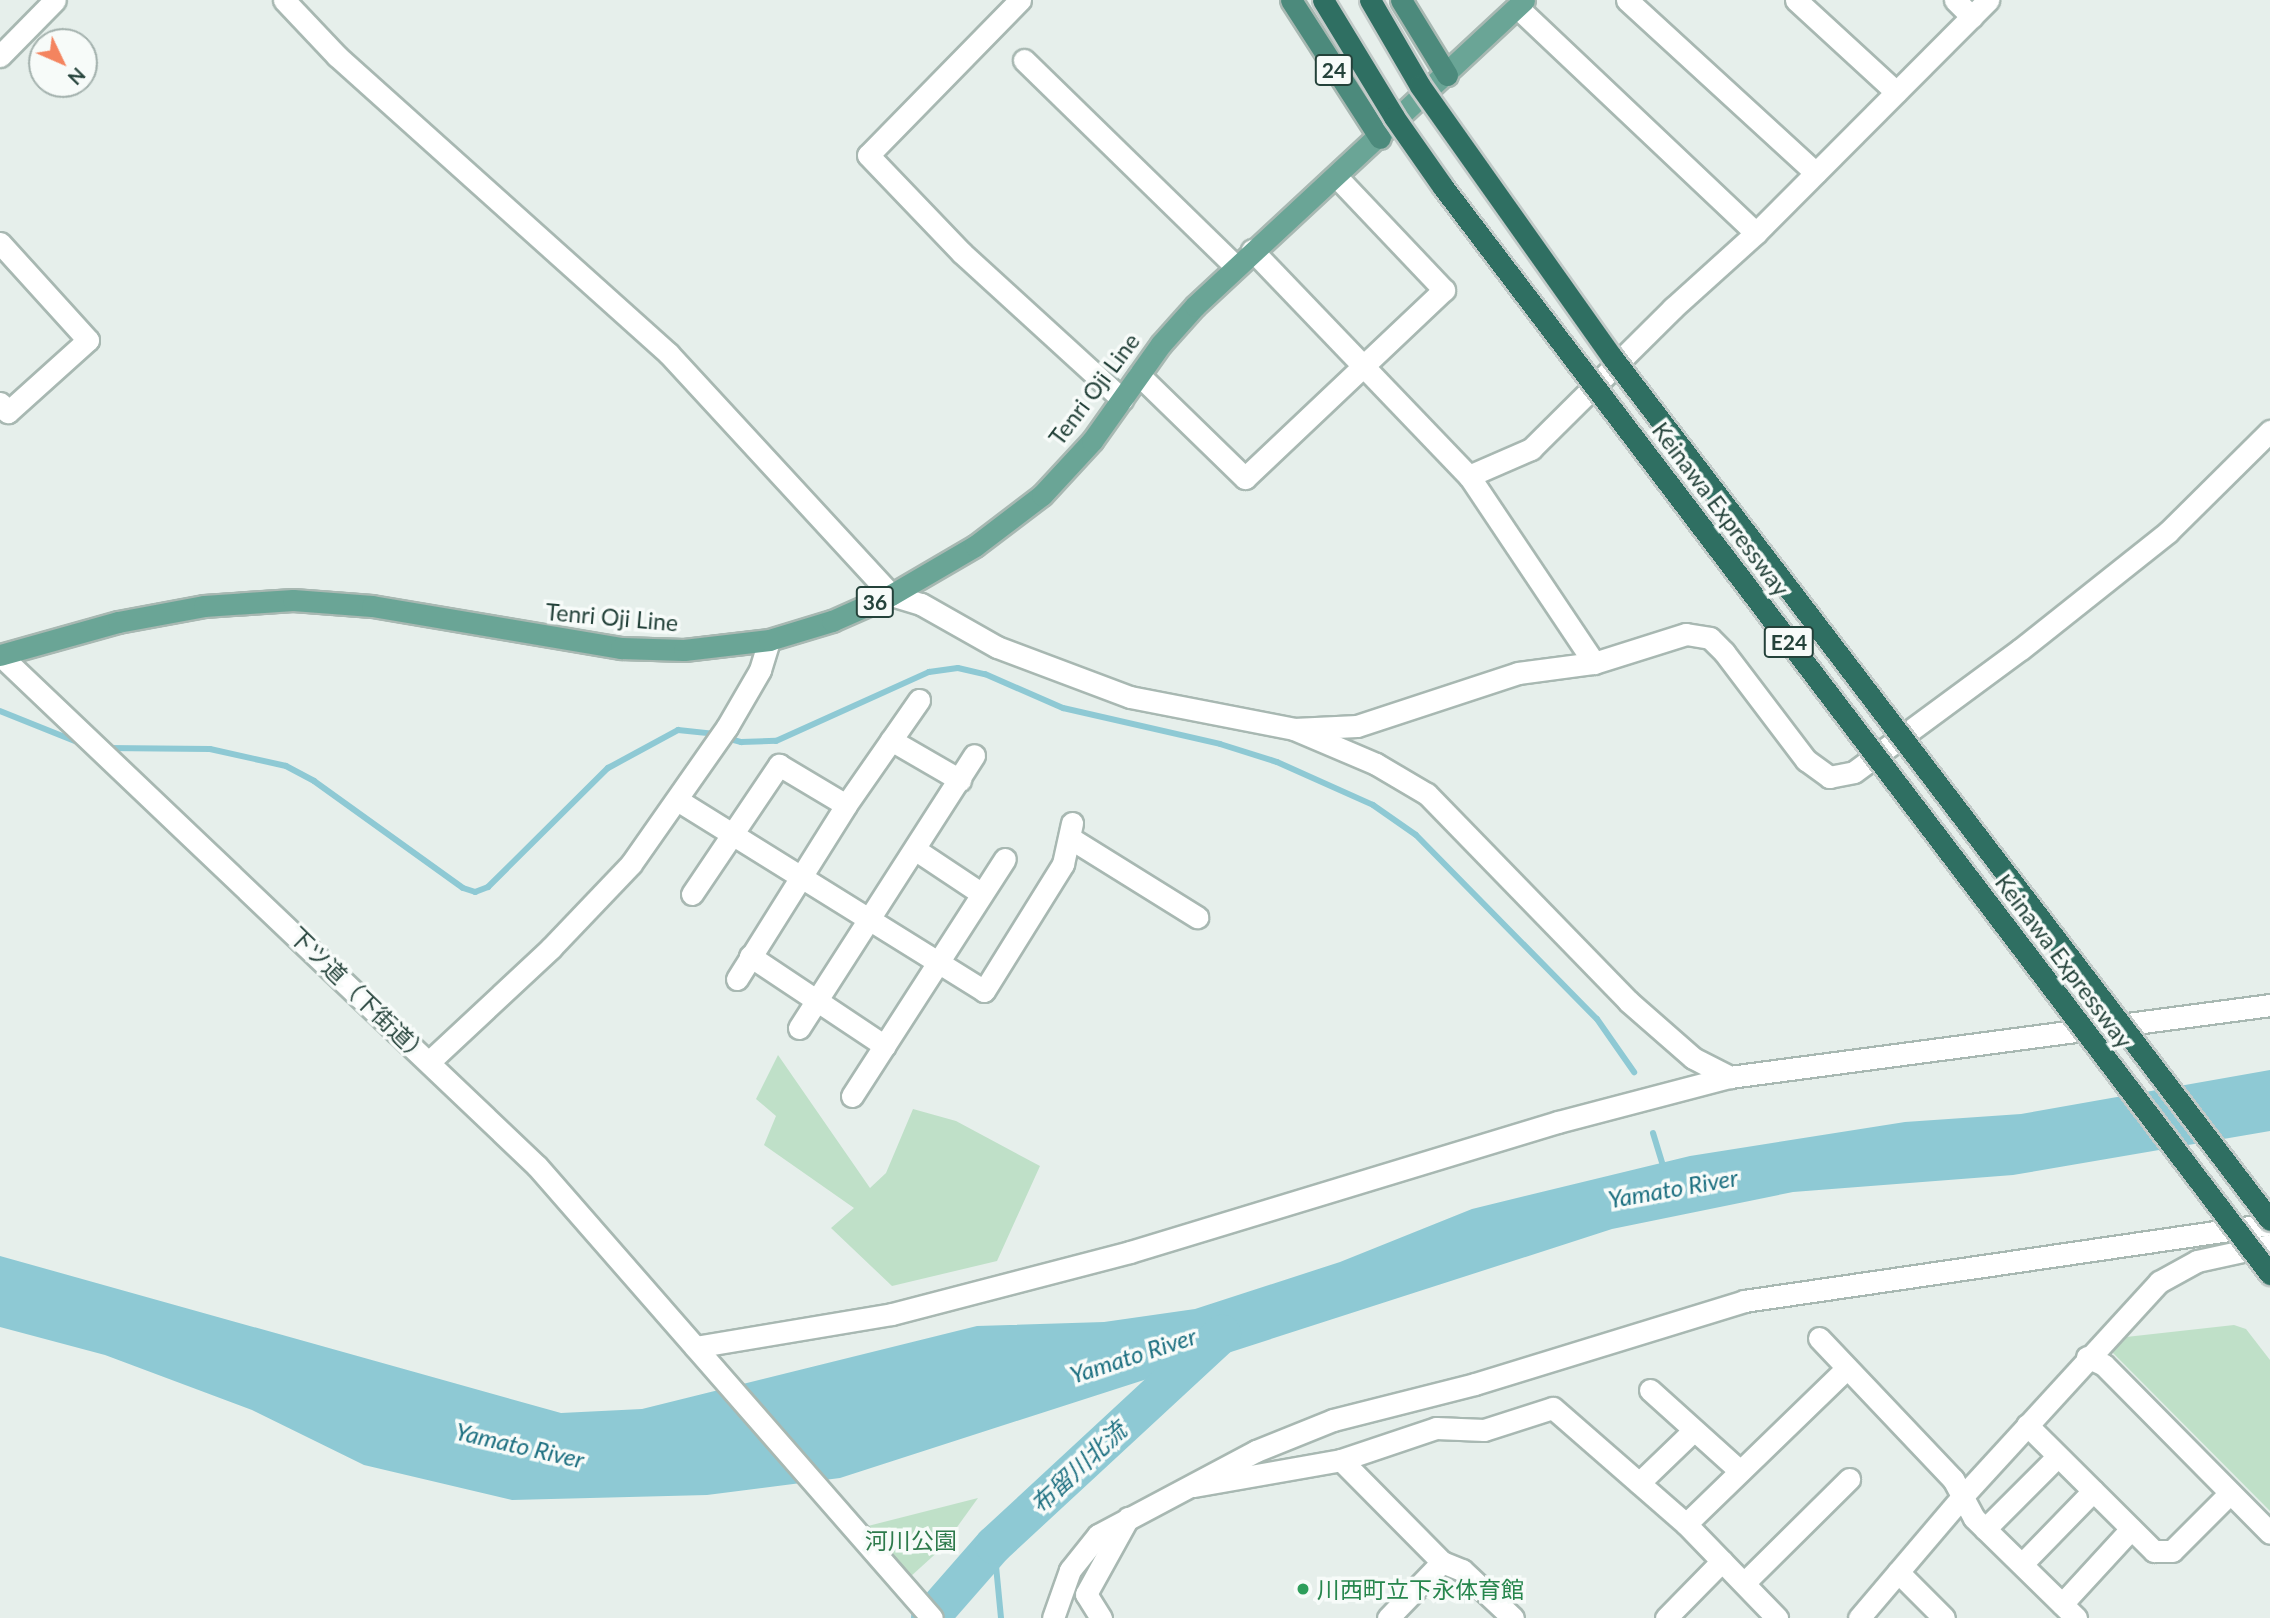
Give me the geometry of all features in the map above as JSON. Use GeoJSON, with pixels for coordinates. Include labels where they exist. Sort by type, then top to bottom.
{"type":"FeatureCollection","features":[{"type":"Feature","properties":{"kind":"highway","name":"24"},"geometry":{"type":"LineString","coordinates":[[1291,0],[1380,138]]}},
{"type":"Feature","properties":{"kind":"highway","name":"Keinawa Expressway"},"geometry":{"type":"LineString","coordinates":[[1323,0],[1394,117],[1443,187],[2270,1274]]}},
{"type":"Feature","properties":{"kind":"highway","name":"Keinawa Expressway"},"geometry":{"type":"LineString","coordinates":[[1370,0],[1420,86],[1612,356],[2270,1222]]}},
{"type":"Feature","properties":{"kind":"highway"},"geometry":{"type":"LineString","coordinates":[[1401,0],[1447,75]]}},
{"type":"Feature","properties":{"kind":"main road","name":"Tenri Oji Line"},"geometry":{"type":"LineString","coordinates":[[0,655],[118,622],[204,606],[293,600],[372,606],[621,649],[684,650],[769,640],[832,621],[891,595],[975,546],[1042,495],[1092,441],[1161,344],[1235,266],[1380,138],[1520,3]]}},
{"type":"Feature","properties":{"kind":"street"},"geometry":{"type":"LineString","coordinates":[[0,56],[55,0]]}},
{"type":"Feature","properties":{"kind":"street"},"geometry":{"type":"LineString","coordinates":[[284,0],[337,56],[668,353],[891,595],[922,604],[997,647],[1130,697],[1294,729],[1376,764],[1427,794],[1628,1001],[1693,1058],[1730,1077]]}},
{"type":"Feature","properties":{"kind":"street"},"geometry":{"type":"LineString","coordinates":[[1020,0],[868,155],[962,253],[1122,399]]}},
{"type":"Feature","properties":{"kind":"street"},"geometry":{"type":"LineString","coordinates":[[1627,0],[1816,173]]}},
{"type":"Feature","properties":{"kind":"street"},"geometry":{"type":"LineString","coordinates":[[1796,0],[1896,92]]}},
{"type":"Feature","properties":{"kind":"street"},"geometry":{"type":"LineString","coordinates":[[1955,0],[1972,17]]}},
{"type":"Feature","properties":{"kind":"street"},"geometry":{"type":"LineString","coordinates":[[1469,476],[1531,449],[1673,308],[1756,233],[1988,0]]}},
{"type":"Feature","properties":{"kind":"street"},"geometry":{"type":"LineString","coordinates":[[1520,3],[1756,233]]}},
{"type":"Feature","properties":{"kind":"street"},"geometry":{"type":"LineString","coordinates":[[1024,60],[1235,266]]}},
{"type":"Feature","properties":{"kind":"street"},"geometry":{"type":"LineString","coordinates":[[1139,375],[1245,478],[1366,368],[1444,290],[1336,176]]}},
{"type":"Feature","properties":{"kind":"street"},"geometry":{"type":"LineString","coordinates":[[0,243],[88,340],[8,412],[0,403]]}},
{"type":"Feature","properties":{"kind":"street"},"geometry":{"type":"LineString","coordinates":[[1252,250],[1469,476],[1594,663]]}},
{"type":"Feature","properties":{"kind":"street"},"geometry":{"type":"LineString","coordinates":[[1294,729],[1357,726],[1518,673],[1594,663],[1686,634],[1710,638],[1806,760],[1829,777],[1854,772],[2021,649],[2168,532],[2270,431]]}},
{"type":"Feature","properties":{"kind":"street"},"geometry":{"type":"LineString","coordinates":[[430,1062],[587,911],[631,864],[711,753],[760,670],[769,640]]}},
{"type":"Feature","properties":{"kind":"street","name":"下ツ道（下街道）"},"geometry":{"type":"LineString","coordinates":[[0,655],[537,1166],[850,1528],[932,1618]]}},
{"type":"Feature","properties":{"kind":"street"},"geometry":{"type":"LineString","coordinates":[[737,979],[846,804],[919,700]]}},
{"type":"Feature","properties":{"kind":"street"},"geometry":{"type":"LineString","coordinates":[[891,740],[960,780]]}},
{"type":"Feature","properties":{"kind":"street"},"geometry":{"type":"LineString","coordinates":[[799,1028],[870,923],[974,755]]}},
{"type":"Feature","properties":{"kind":"street"},"geometry":{"type":"LineString","coordinates":[[692,894],[779,765],[846,804]]}},
{"type":"Feature","properties":{"kind":"street"},"geometry":{"type":"LineString","coordinates":[[679,800],[870,923],[984,991],[1063,864],[1071,831],[1197,917]]}},
{"type":"Feature","properties":{"kind":"street"},"geometry":{"type":"LineString","coordinates":[[916,850],[982,894]]}},
{"type":"Feature","properties":{"kind":"street"},"geometry":{"type":"LineString","coordinates":[[852,1096],[1005,859]]}},
{"type":"Feature","properties":{"kind":"street"},"geometry":{"type":"LineString","coordinates":[[750,956],[885,1046]]}},
{"type":"Feature","properties":{"kind":"street"},"geometry":{"type":"LineString","coordinates":[[698,1351],[892,1314],[1117,1256],[1558,1122],[1730,1077],[2270,1005]]}},
{"type":"Feature","properties":{"kind":"street"},"geometry":{"type":"LineString","coordinates":[[1053,1618],[1070,1570],[1098,1535],[1185,1486],[1333,1420],[1569,1357],[1744,1301],[2270,1222]]}},
{"type":"Feature","properties":{"kind":"street"},"geometry":{"type":"LineString","coordinates":[[1859,1618],[2087,1357],[2159,1282],[2197,1261],[2270,1245]]}},
{"type":"Feature","properties":{"kind":"street"},"geometry":{"type":"LineString","coordinates":[[1819,1338],[1953,1479],[1962,1497],[1985,1529],[2069,1611],[2131,1529]]}},
{"type":"Feature","properties":{"kind":"street"},"geometry":{"type":"LineString","coordinates":[[2087,1357],[2104,1365],[2270,1533]]}},
{"type":"Feature","properties":{"kind":"street"},"geometry":{"type":"LineString","coordinates":[[1686,1524],[1847,1368]]}},
{"type":"Feature","properties":{"kind":"street"},"geometry":{"type":"LineString","coordinates":[[1650,1390],[1740,1471]]}},
{"type":"Feature","properties":{"kind":"street"},"geometry":{"type":"LineString","coordinates":[[1185,1486],[1216,1485],[1341,1460],[1436,1428],[1484,1430],[1553,1408],[1686,1524],[1777,1618]]}},
{"type":"Feature","properties":{"kind":"street"},"geometry":{"type":"LineString","coordinates":[[2027,1425],[2154,1550],[2172,1551],[2230,1493]]}},
{"type":"Feature","properties":{"kind":"street"},"geometry":{"type":"LineString","coordinates":[[1639,1483],[1694,1430]]}},
{"type":"Feature","properties":{"kind":"street"},"geometry":{"type":"LineString","coordinates":[[1985,1529],[2058,1456]]}},
{"type":"Feature","properties":{"kind":"street"},"geometry":{"type":"LineString","coordinates":[[1341,1460],[1442,1562],[1462,1570],[1513,1618]]}},
{"type":"Feature","properties":{"kind":"street"},"geometry":{"type":"LineString","coordinates":[[1744,1583],[1849,1479]]}},
{"type":"Feature","properties":{"kind":"street"},"geometry":{"type":"LineString","coordinates":[[2022,1564],[2093,1490]]}},
{"type":"Feature","properties":{"kind":"street"},"geometry":{"type":"LineString","coordinates":[[1101,1618],[1086,1594],[1128,1518]]}},
{"type":"Feature","properties":{"kind":"street"},"geometry":{"type":"LineString","coordinates":[[1666,1618],[1722,1561]]}},
{"type":"Feature","properties":{"kind":"street"},"geometry":{"type":"LineString","coordinates":[[1388,1618],[1442,1562]]}},
{"type":"Feature","properties":{"kind":"street"},"geometry":{"type":"LineString","coordinates":[[1898,1572],[1944,1618]]}},
{"type":"Feature","properties":{"kind":"green space"},"geometry":{"type":"Polygon","coordinates":[[[778,1055],[870,1188],[886,1173],[913,1109],[956,1121],[1040,1166],[997,1261],[892,1286],[831,1228],[854,1208],[764,1145],[776,1116],[756,1099],[778,1055]]]}},
{"type":"Feature","properties":{"kind":"green space"},"geometry":{"type":"Polygon","coordinates":[[[2234,1325],[2246,1329],[2270,1360],[2270,1511],[2112,1352],[2126,1337],[2234,1325]]]}},
{"type":"Feature","properties":{"kind":"green space","name":"河川公園"},"geometry":{"type":"Polygon","coordinates":[[[978,1498],[942,1548],[910,1577],[864,1527],[978,1498]]]}},
{"type":"Feature","properties":{"kind":"water","name":"Yamato River"},"geometry":{"type":"Polygon","coordinates":[[[2270,1070],[2270,1131],[2013,1175],[1793,1192],[1612,1229],[840,1478],[707,1495],[512,1500],[364,1465],[252,1410],[105,1355],[0,1327],[0,1256],[561,1413],[642,1409],[977,1326],[1104,1322],[1195,1309],[1340,1262],[1472,1209],[1690,1156],[1905,1122],[2021,1114],[2270,1070]]]}},
{"type":"Feature","properties":{"kind":"waterway"},"geometry":{"type":"LineString","coordinates":[[726,738],[741,742],[776,741],[929,672],[958,668],[985,674],[1063,708],[1220,744],[1277,762],[1373,805],[1416,835],[1597,1019],[1634,1072]]}},
{"type":"Feature","properties":{"kind":"waterway"},"geometry":{"type":"LineString","coordinates":[[0,711],[82,744]]}},
{"type":"Feature","properties":{"kind":"waterway"},"geometry":{"type":"LineString","coordinates":[[107,748],[210,749],[286,766],[314,781],[463,888],[475,892],[488,887],[608,768],[678,730],[715,734]]}},
{"type":"Feature","properties":{"kind":"waterway","name":"Yamato River"},"geometry":{"type":"LineString","coordinates":[[1653,1133],[1664,1168]]}},
{"type":"Feature","properties":{"kind":"waterway","name":"布留川北流"},"geometry":{"type":"LineString","coordinates":[[930,1618],[994,1545],[1222,1334]]}},
{"type":"Feature","properties":{"kind":"waterway"},"geometry":{"type":"LineString","coordinates":[[994,1545],[1001,1618]]}},
{"type":"Feature","properties":{"kind":"place","name":"川西町立下永体育館"},"geometry":{"type":"Point","coordinates":[1303,1589]}}]}
